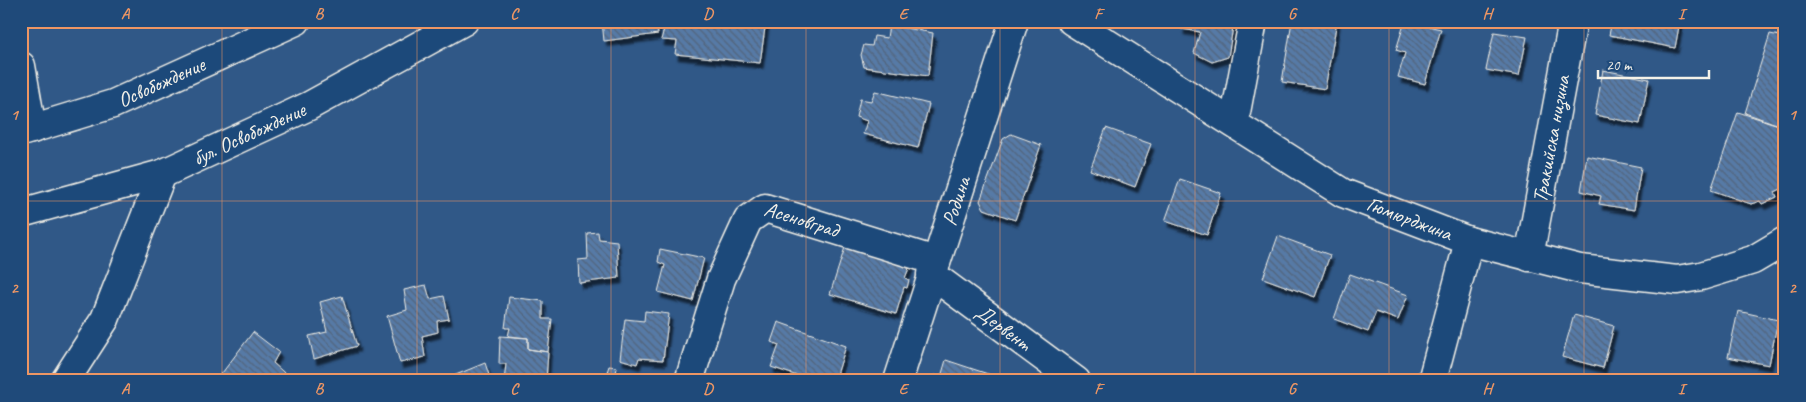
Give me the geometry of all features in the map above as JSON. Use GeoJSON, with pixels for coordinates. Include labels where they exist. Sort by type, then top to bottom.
{"type":"FeatureCollection","features":[{"type":"Feature","properties":{"kind":"street","name":"Освобождение"},"geometry":{"type":"LineString","coordinates":[[27,130],[112,104],[296,21]]}},
{"type":"Feature","properties":{"kind":"street","name":"бул. Освобождение"},"geometry":{"type":"LineString","coordinates":[[21,213],[162,174],[309,106],[464,21]]}},
{"type":"Feature","properties":{"kind":"street","name":"Родина"},"geometry":{"type":"LineString","coordinates":[[898,381],[1014,21]]}},
{"type":"Feature","properties":{"kind":"street","name":"Гюмюрджина"},"geometry":{"type":"LineString","coordinates":[[1072,21],[1343,193],[1469,241],[1580,270],[1677,280],[1701,276],[1752,260],[1785,241]]}},
{"type":"Feature","properties":{"kind":"street"},"geometry":{"type":"LineString","coordinates":[[1234,124],[1253,21]]}},
{"type":"Feature","properties":{"kind":"street","name":"Тракийска низина"},"geometry":{"type":"LineString","coordinates":[[1529,257],[1573,21]]}},
{"type":"Feature","properties":{"kind":"street"},"geometry":{"type":"LineString","coordinates":[[21,66],[27,130]]}},
{"type":"Feature","properties":{"kind":"street"},"geometry":{"type":"LineString","coordinates":[[65,381],[104,319],[162,174]]}},
{"type":"Feature","properties":{"kind":"street","name":"Асеновград"},"geometry":{"type":"LineString","coordinates":[[688,381],[721,279],[748,220],[765,208],[934,268]]}},
{"type":"Feature","properties":{"kind":"street"},"geometry":{"type":"LineString","coordinates":[[1432,381],[1469,241]]}},
{"type":"Feature","properties":{"kind":"street","name":"Дервент"},"geometry":{"type":"LineString","coordinates":[[934,268],[1076,381]]}},
{"type":"Feature","properties":{"kind":"building"},"geometry":{"type":"Polygon","coordinates":[[[602,21],[656,21],[658,34],[604,41],[602,21]]]}},
{"type":"Feature","properties":{"kind":"building"},"geometry":{"type":"Polygon","coordinates":[[[685,21],[766,21],[760,63],[675,54],[677,41],[661,40],[665,25],[684,27],[685,21]]]}},
{"type":"Feature","properties":{"kind":"building"},"geometry":{"type":"Polygon","coordinates":[[[1182,21],[1234,21],[1228,57],[1212,62],[1194,53],[1200,32],[1181,29],[1182,21]]]}},
{"type":"Feature","properties":{"kind":"building"},"geometry":{"type":"Polygon","coordinates":[[[1292,21],[1337,21],[1325,89],[1282,82],[1292,21]]]}},
{"type":"Feature","properties":{"kind":"building"},"geometry":{"type":"Polygon","coordinates":[[[1405,21],[1441,29],[1425,84],[1398,77],[1405,53],[1396,50],[1405,21]]]}},
{"type":"Feature","properties":{"kind":"building"},"geometry":{"type":"Polygon","coordinates":[[[1612,21],[1680,21],[1675,48],[1609,35],[1612,21]]]}},
{"type":"Feature","properties":{"kind":"building"},"geometry":{"type":"Polygon","coordinates":[[[889,25],[933,33],[928,76],[864,67],[861,55],[864,45],[872,46],[874,36],[887,38],[889,25]]]}},
{"type":"Feature","properties":{"kind":"building"},"geometry":{"type":"Polygon","coordinates":[[[1494,32],[1527,37],[1519,76],[1486,70],[1494,32]]]}},
{"type":"Feature","properties":{"kind":"building"},"geometry":{"type":"Polygon","coordinates":[[[1770,34],[1785,37],[1785,127],[1745,113],[1770,34]]]}},
{"type":"Feature","properties":{"kind":"building"},"geometry":{"type":"Polygon","coordinates":[[[1603,70],[1649,79],[1640,124],[1595,115],[1603,70]]]}},
{"type":"Feature","properties":{"kind":"building"},"geometry":{"type":"Polygon","coordinates":[[[875,91],[929,104],[918,148],[863,134],[867,121],[856,117],[860,99],[871,101],[875,91]]]}},
{"type":"Feature","properties":{"kind":"building"},"geometry":{"type":"Polygon","coordinates":[[[1738,112],[1785,127],[1785,183],[1783,188],[1775,192],[1777,197],[1762,204],[1760,201],[1751,204],[1711,190],[1738,112]]]}},
{"type":"Feature","properties":{"kind":"building"},"geometry":{"type":"Polygon","coordinates":[[[1106,128],[1151,144],[1135,187],[1090,170],[1106,128]]]}},
{"type":"Feature","properties":{"kind":"building"},"geometry":{"type":"Polygon","coordinates":[[[1011,134],[1041,145],[1015,220],[984,209],[980,201],[1003,139],[1011,134]]]}},
{"type":"Feature","properties":{"kind":"building"},"geometry":{"type":"Polygon","coordinates":[[[1587,156],[1641,167],[1634,210],[1599,204],[1601,196],[1581,191],[1587,156]]]}},
{"type":"Feature","properties":{"kind":"building"},"geometry":{"type":"Polygon","coordinates":[[[1180,179],[1221,193],[1207,235],[1165,221],[1180,179]]]}},
{"type":"Feature","properties":{"kind":"building"},"geometry":{"type":"Polygon","coordinates":[[[598,232],[599,239],[617,241],[619,278],[579,283],[578,260],[588,259],[587,233],[598,232]]]}},
{"type":"Feature","properties":{"kind":"building"},"geometry":{"type":"Polygon","coordinates":[[[1278,236],[1330,255],[1315,297],[1263,278],[1278,236]]]}},
{"type":"Feature","properties":{"kind":"building"},"geometry":{"type":"Polygon","coordinates":[[[847,241],[912,261],[905,278],[909,280],[907,288],[904,287],[896,314],[830,294],[847,241]]]}},
{"type":"Feature","properties":{"kind":"building"},"geometry":{"type":"Polygon","coordinates":[[[660,249],[704,258],[693,301],[658,292],[665,265],[658,262],[660,249]]]}},
{"type":"Feature","properties":{"kind":"building"},"geometry":{"type":"Polygon","coordinates":[[[1350,274],[1408,295],[1398,320],[1376,312],[1368,332],[1334,319],[1350,274]]]}},
{"type":"Feature","properties":{"kind":"building"},"geometry":{"type":"Polygon","coordinates":[[[426,285],[430,299],[444,296],[449,319],[437,321],[438,332],[422,336],[425,357],[400,363],[387,316],[407,310],[404,290],[426,285]]]}},
{"type":"Feature","properties":{"kind":"building"},"geometry":{"type":"Polygon","coordinates":[[[342,296],[357,346],[314,359],[309,336],[327,332],[320,302],[342,296]]]}},
{"type":"Feature","properties":{"kind":"building"},"geometry":{"type":"Polygon","coordinates":[[[509,297],[543,301],[543,319],[552,319],[548,352],[528,349],[528,338],[508,336],[510,328],[505,328],[509,297]]]}},
{"type":"Feature","properties":{"kind":"building"},"geometry":{"type":"Polygon","coordinates":[[[645,311],[669,314],[663,360],[639,358],[637,364],[620,359],[625,319],[644,321],[645,311]]]}},
{"type":"Feature","properties":{"kind":"building"},"geometry":{"type":"Polygon","coordinates":[[[1738,311],[1778,320],[1769,365],[1728,357],[1738,311]]]}},
{"type":"Feature","properties":{"kind":"building"},"geometry":{"type":"Polygon","coordinates":[[[1574,315],[1614,326],[1603,368],[1562,357],[1574,315]]]}},
{"type":"Feature","properties":{"kind":"building"},"geometry":{"type":"Polygon","coordinates":[[[778,322],[846,346],[835,381],[812,381],[771,367],[779,345],[771,342],[778,322]]]}},
{"type":"Feature","properties":{"kind":"building"},"geometry":{"type":"Polygon","coordinates":[[[253,332],[279,352],[273,363],[291,379],[290,381],[216,381],[253,332]]]}},
{"type":"Feature","properties":{"kind":"building"},"geometry":{"type":"Polygon","coordinates":[[[500,336],[528,338],[528,349],[548,352],[546,381],[504,381],[506,364],[499,364],[500,336]]]}},
{"type":"Feature","properties":{"kind":"building"},"geometry":{"type":"Polygon","coordinates":[[[946,360],[1000,378],[999,381],[932,381],[934,375],[941,377],[946,360]]]}},
{"type":"Feature","properties":{"kind":"building"},"geometry":{"type":"Polygon","coordinates":[[[485,363],[491,381],[441,381],[485,363]]]}},
{"type":"Feature","properties":{"kind":"building"},"geometry":{"type":"Polygon","coordinates":[[[609,366],[617,367],[615,381],[592,381],[593,375],[606,375],[609,366]]]}}]}
